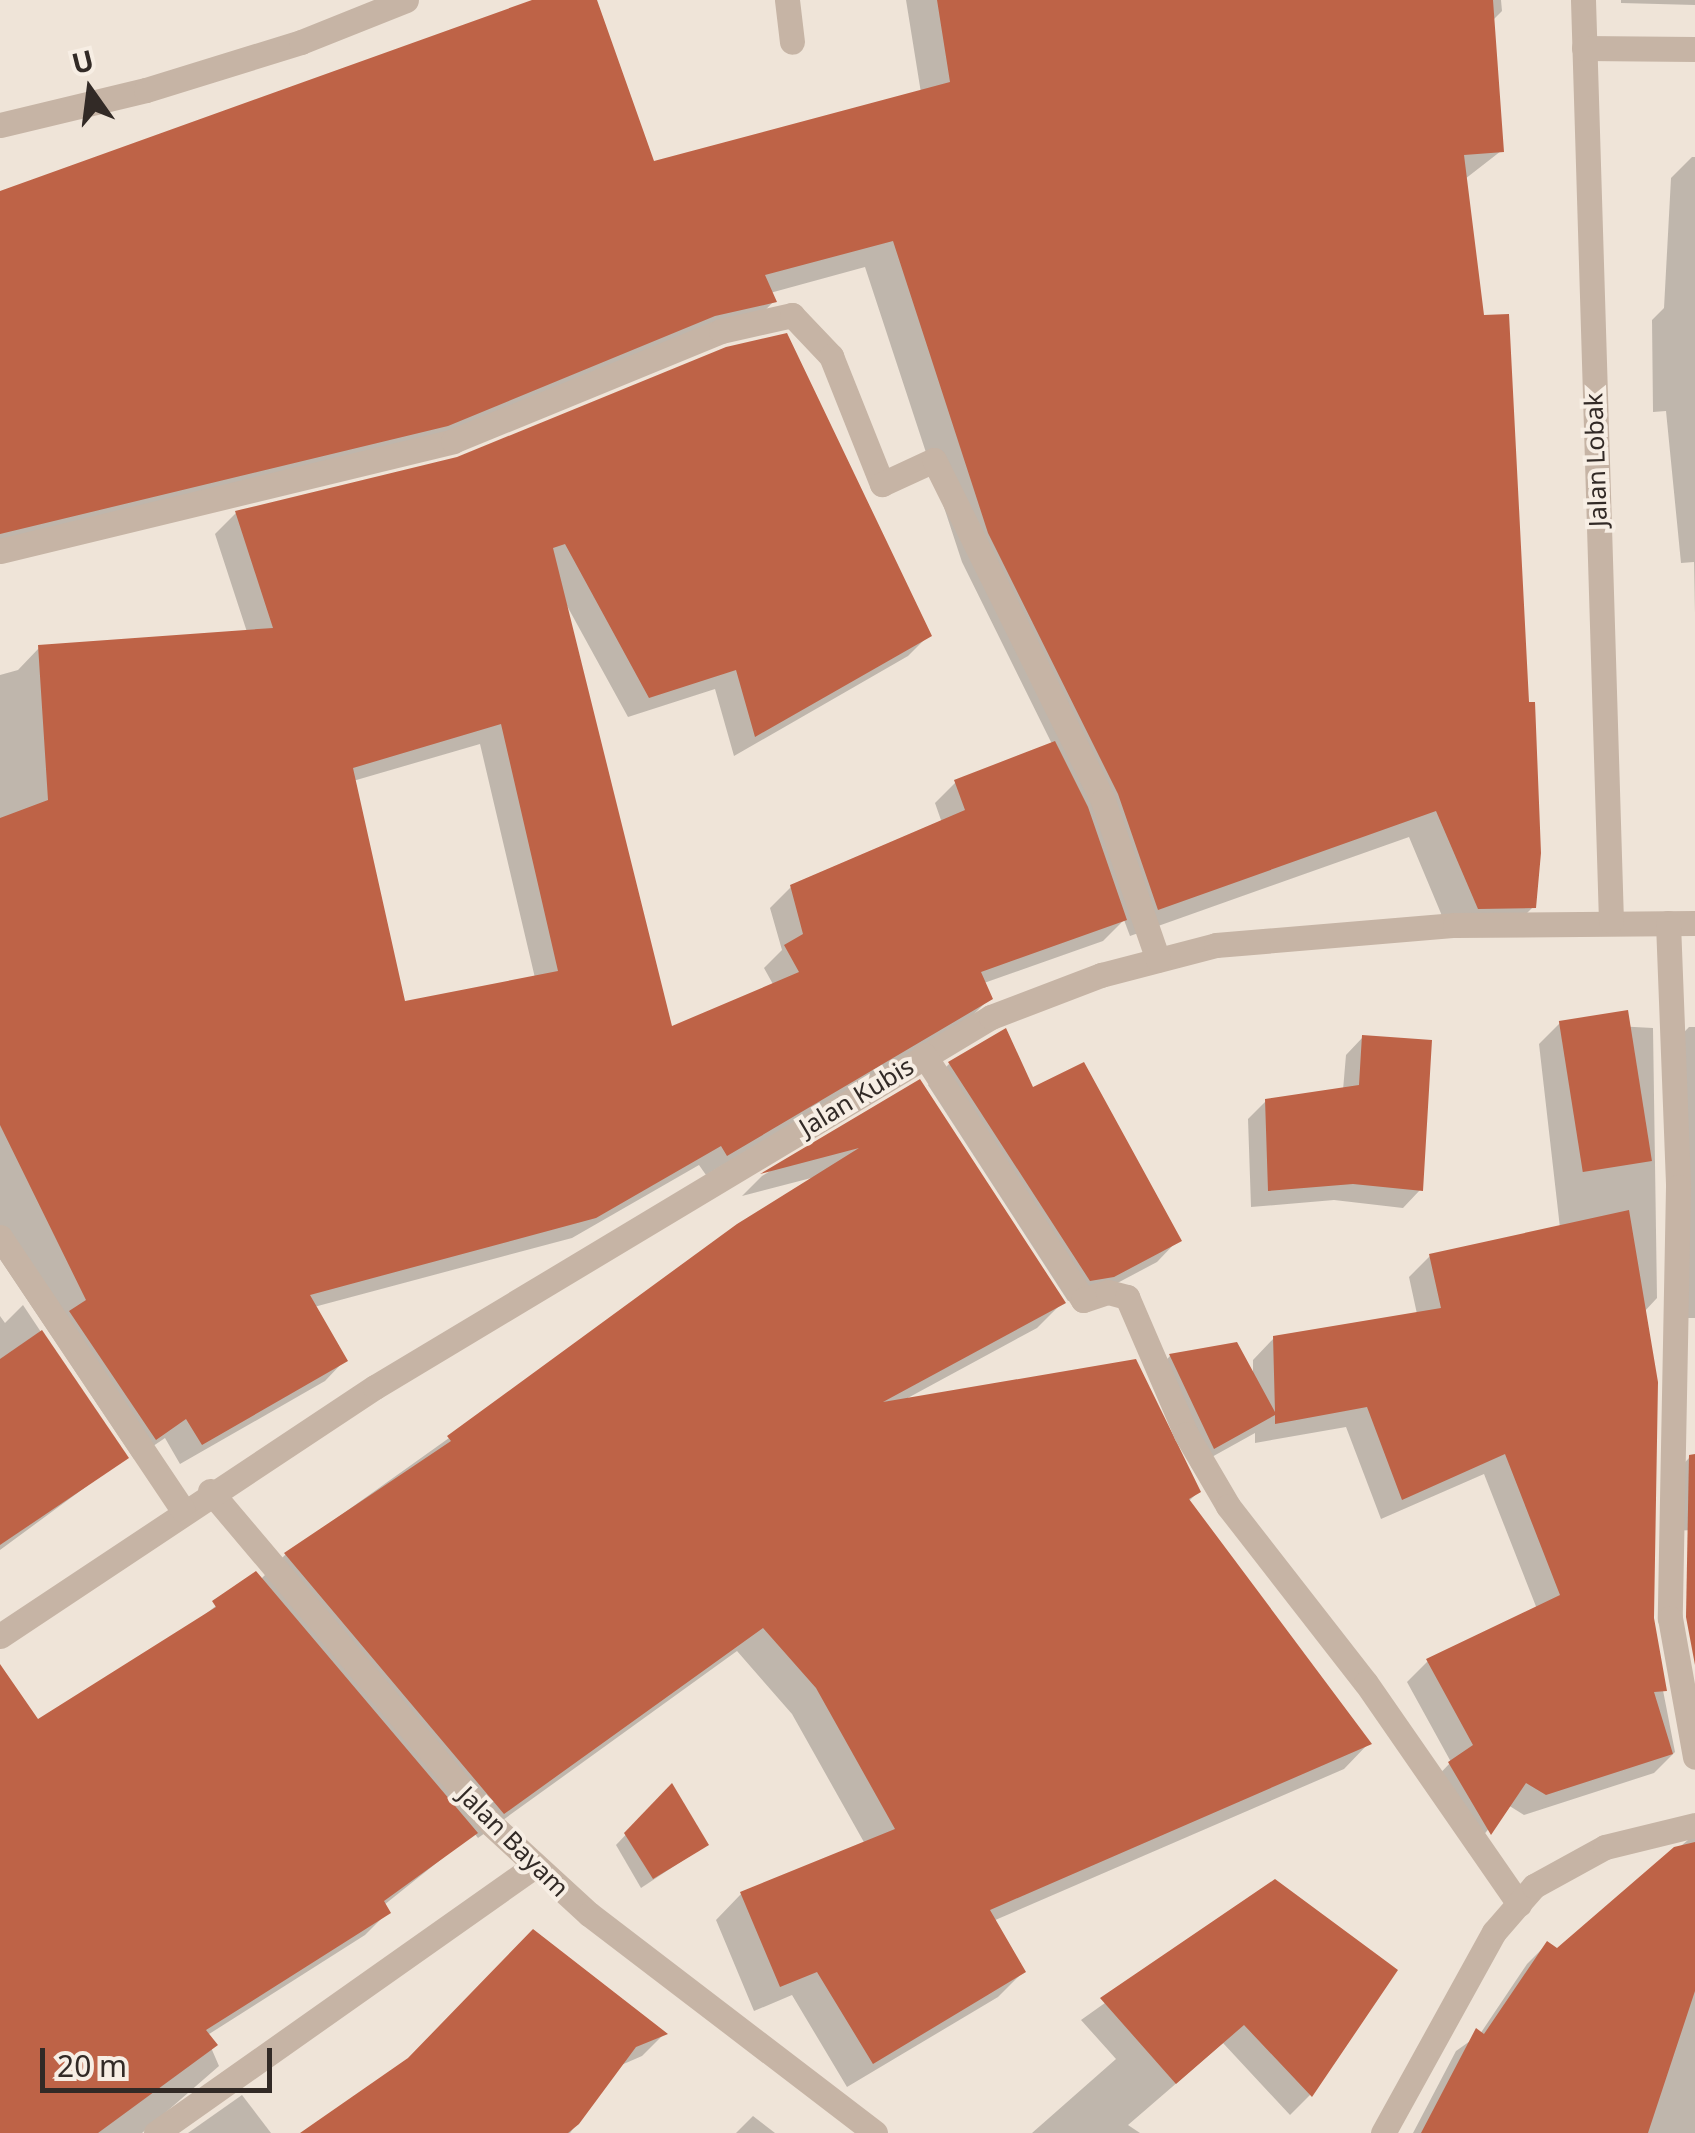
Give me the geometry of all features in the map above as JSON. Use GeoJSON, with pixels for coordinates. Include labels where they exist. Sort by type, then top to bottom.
{"type":"FeatureCollection","features":[{"type":"Feature","properties":{"kind":"street"},"geometry":{"type":"LineString","coordinates":[[0,125],[181,80],[406,0]]}},
{"type":"Feature","properties":{"kind":"street"},"geometry":{"type":"LineString","coordinates":[[786,0],[792,42]]}},
{"type":"Feature","properties":{"kind":"street","name":"Jalan Lobak"},"geometry":{"type":"LineString","coordinates":[[1583,0],[1611,921]]}},
{"type":"Feature","properties":{"kind":"street"},"geometry":{"type":"LineString","coordinates":[[1584,48],[1695,49]]}},
{"type":"Feature","properties":{"kind":"street"},"geometry":{"type":"LineString","coordinates":[[0,552],[452,441],[721,331],[792,315],[832,356],[882,484],[934,460],[1103,802],[1158,960]]}},
{"type":"Feature","properties":{"kind":"street","name":"Jalan Kubis"},"geometry":{"type":"LineString","coordinates":[[0,1636],[210,1491],[991,1017],[1158,960],[1216,945],[1336,932],[1611,921],[1695,923]]}},
{"type":"Feature","properties":{"kind":"street"},"geometry":{"type":"LineString","coordinates":[[1668,922],[1678,1188],[1670,1618],[1695,1757]]}},
{"type":"Feature","properties":{"kind":"street"},"geometry":{"type":"LineString","coordinates":[[924,1055],[1083,1300],[1108,1292],[1128,1297],[1186,1434],[1228,1506],[1366,1683],[1519,1904]]}},
{"type":"Feature","properties":{"kind":"street"},"geometry":{"type":"LineString","coordinates":[[0,1237],[183,1510]]}},
{"type":"Feature","properties":{"kind":"street","name":"Jalan Bayam"},"geometry":{"type":"LineString","coordinates":[[210,1491],[332,1640],[534,1866],[875,2133]]}},
{"type":"Feature","properties":{"kind":"street"},"geometry":{"type":"LineString","coordinates":[[1383,2133],[1494,1932],[1534,1886],[1605,1847],[1695,1825]]}},
{"type":"Feature","properties":{"kind":"street"},"geometry":{"type":"LineString","coordinates":[[156,2133],[534,1866]]}},
{"type":"Feature","properties":{"kind":"building"},"geometry":{"type":"Polygon","coordinates":[[[532,0],[597,0],[654,161],[950,82],[937,0],[1493,0],[1504,152],[1464,155],[1484,315],[1509,314],[1529,702],[1535,702],[1541,853],[1536,908],[1478,909],[1436,811],[1158,910],[1118,794],[988,533],[893,241],[765,275],[777,302],[715,316],[448,426],[0,534],[0,191],[532,0]]]}},
{"type":"Feature","properties":{"kind":"building"},"geometry":{"type":"Polygon","coordinates":[[[787,333],[932,636],[755,737],[736,670],[649,698],[565,544],[553,548],[672,1026],[799,972],[784,945],[803,934],[790,885],[965,810],[954,780],[1055,741],[1088,807],[1127,920],[981,972],[993,999],[727,1156],[721,1146],[596,1218],[310,1295],[348,1361],[202,1445],[186,1419],[156,1440],[69,1311],[86,1300],[0,1125],[0,818],[48,800],[38,645],[273,628],[235,511],[457,457],[726,347],[787,333]],[[501,724],[353,768],[405,1001],[558,971],[501,724]]]}},
{"type":"Feature","properties":{"kind":"building"},"geometry":{"type":"Polygon","coordinates":[[[1628,1010],[1652,1161],[1583,1172],[1559,1021],[1628,1010]]]}},
{"type":"Feature","properties":{"kind":"building"},"geometry":{"type":"Polygon","coordinates":[[[1006,1028],[1033,1087],[1084,1062],[1182,1241],[1114,1277],[1090,1281],[948,1062],[1006,1028]]]}},
{"type":"Feature","properties":{"kind":"building"},"geometry":{"type":"Polygon","coordinates":[[[1362,1035],[1432,1040],[1423,1191],[1353,1184],[1268,1191],[1265,1099],[1359,1085],[1362,1035]]]}},
{"type":"Feature","properties":{"kind":"building"},"geometry":{"type":"Polygon","coordinates":[[[920,1079],[1066,1303],[883,1402],[1136,1359],[1201,1492],[1189,1499],[1372,1744],[990,1910],[1026,1972],[873,2064],[817,1972],[780,1987],[740,1892],[895,1829],[816,1688],[763,1628],[504,1814],[284,1553],[451,1441],[447,1436],[737,1224],[859,1148],[760,1174],[920,1079]]]}},
{"type":"Feature","properties":{"kind":"building"},"geometry":{"type":"Polygon","coordinates":[[[1629,1210],[1658,1382],[1654,1618],[1667,1691],[1654,1692],[1673,1754],[1546,1795],[1526,1783],[1491,1835],[1448,1762],[1473,1745],[1426,1659],[1560,1595],[1505,1454],[1402,1500],[1367,1407],[1275,1424],[1275,1415],[1214,1449],[1169,1354],[1237,1342],[1275,1412],[1273,1336],[1441,1308],[1429,1254],[1629,1210]]]}},
{"type":"Feature","properties":{"kind":"building"},"geometry":{"type":"Polygon","coordinates":[[[42,1330],[129,1458],[0,1545],[0,1359],[42,1330]]]}},
{"type":"Feature","properties":{"kind":"building"},"geometry":{"type":"Polygon","coordinates":[[[1695,1454],[1695,1665],[1686,1617],[1689,1455],[1695,1454]]]}},
{"type":"Feature","properties":{"kind":"building"},"geometry":{"type":"Polygon","coordinates":[[[256,1571],[478,1833],[384,1901],[391,1913],[206,2030],[218,2045],[98,2133],[0,2133],[0,1664],[38,1719],[216,1607],[212,1601],[256,1571]]]}},
{"type":"Feature","properties":{"kind":"building"},"geometry":{"type":"Polygon","coordinates":[[[672,1783],[709,1845],[653,1879],[624,1833],[672,1783]]]}},
{"type":"Feature","properties":{"kind":"building"},"geometry":{"type":"Polygon","coordinates":[[[1695,1842],[1695,1991],[1648,2133],[1421,2133],[1476,2028],[1484,2034],[1547,1941],[1557,1948],[1674,1847],[1695,1842]]]}},
{"type":"Feature","properties":{"kind":"building"},"geometry":{"type":"Polygon","coordinates":[[[1275,1879],[1398,1970],[1312,2097],[1244,2025],[1176,2084],[1100,1998],[1275,1879]]]}},
{"type":"Feature","properties":{"kind":"building"},"geometry":{"type":"Polygon","coordinates":[[[533,1929],[668,2034],[636,2047],[579,2124],[568,2133],[300,2133],[408,2058],[533,1929]]]}}]}
